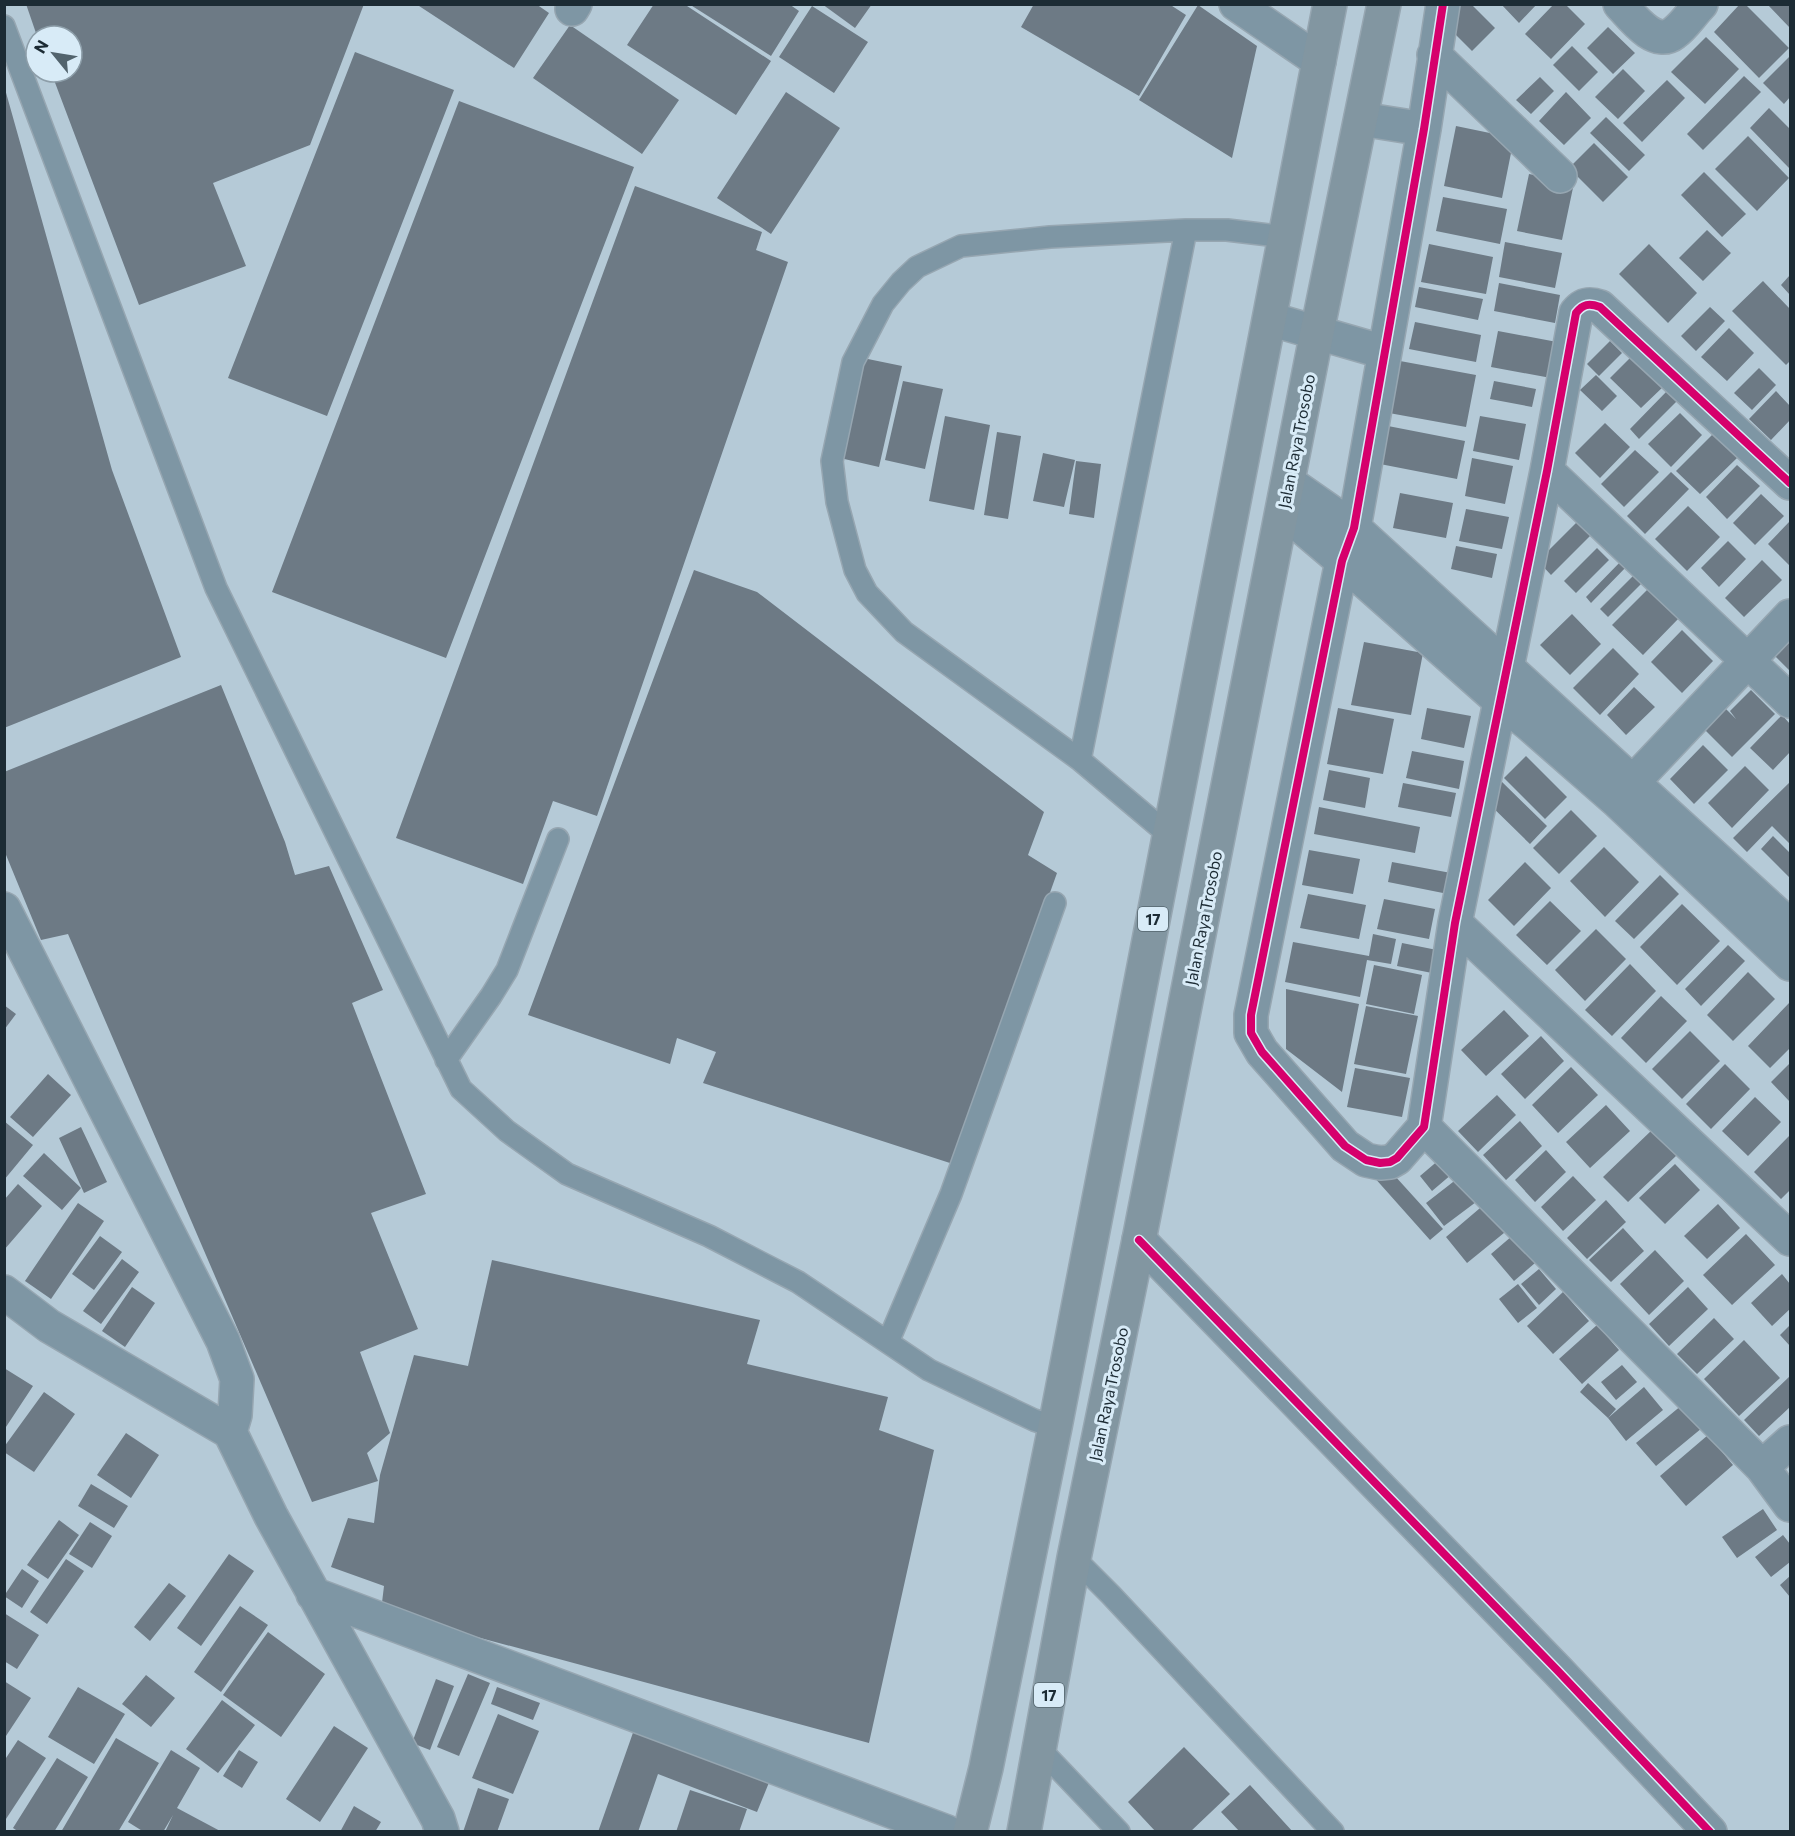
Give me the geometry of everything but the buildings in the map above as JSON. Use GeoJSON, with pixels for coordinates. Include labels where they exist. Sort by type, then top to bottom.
{"type":"FeatureCollection","features":[{"type":"Feature","properties":{"kind":"highway","name":"17"},"geometry":{"type":"LineString","coordinates":[[970,1832],[986,1768],[1055,1427],[1330,4]]}},
{"type":"Feature","properties":{"kind":"highway","name":"Jalan Raya Trosobo"},"geometry":{"type":"LineString","coordinates":[[1024,1832],[1074,1558],[1384,4]]}},
{"type":"Feature","properties":{"kind":"street"},"geometry":{"type":"LineString","coordinates":[[1236,4],[1319,61]]}},
{"type":"Feature","properties":{"kind":"street"},"geometry":{"type":"LineString","coordinates":[[1443,4],[1424,129],[1354,528],[1342,561],[1251,1015],[1251,1033],[1262,1052],[1345,1146],[1366,1160],[1380,1163],[1390,1162],[1424,1127],[1455,923],[1547,471],[1576,313],[1587,304],[1600,307],[1791,483]]}},
{"type":"Feature","properties":{"kind":"street"},"geometry":{"type":"LineString","coordinates":[[1620,4],[1641,26],[1655,36],[1663,37],[1673,34],[1701,4]]}},
{"type":"Feature","properties":{"kind":"street"},"geometry":{"type":"LineString","coordinates":[[1434,55],[1560,176]]}},
{"type":"Feature","properties":{"kind":"street"},"geometry":{"type":"LineString","coordinates":[[1361,119],[1424,129]]}},
{"type":"Feature","properties":{"kind":"street"},"geometry":{"type":"LineString","coordinates":[[1270,319],[1384,352]]}},
{"type":"Feature","properties":{"kind":"street"},"geometry":{"type":"LineString","coordinates":[[1547,471],[1791,701]]}},
{"type":"Feature","properties":{"kind":"street"},"geometry":{"type":"LineString","coordinates":[[1286,497],[1354,528],[1507,668],[1791,964]]}},
{"type":"Feature","properties":{"kind":"street"},"geometry":{"type":"LineString","coordinates":[[1286,497],[1342,561],[1500,701],[1624,791],[1791,926]]}},
{"type":"Feature","properties":{"kind":"street"},"geometry":{"type":"LineString","coordinates":[[1624,791],[1791,616]]}},
{"type":"Feature","properties":{"kind":"street"},"geometry":{"type":"LineString","coordinates":[[4,909],[223,1341],[237,1379],[236,1407],[230,1432]]}},
{"type":"Feature","properties":{"kind":"street"},"geometry":{"type":"LineString","coordinates":[[1455,923],[1791,1239]]}},
{"type":"Feature","properties":{"kind":"street"},"geometry":{"type":"LineString","coordinates":[[1424,1127],[1762,1467],[1791,1505]]}},
{"type":"Feature","properties":{"kind":"street"},"geometry":{"type":"LineString","coordinates":[[1139,1240],[1557,1670],[1710,1832]]}},
{"type":"Feature","properties":{"kind":"street"},"geometry":{"type":"LineString","coordinates":[[4,1292],[49,1326],[230,1432],[271,1516],[438,1819],[442,1832]]}},
{"type":"Feature","properties":{"kind":"street"},"geometry":{"type":"LineString","coordinates":[[1762,1467],[1791,1442]]}},
{"type":"Feature","properties":{"kind":"street"},"geometry":{"type":"LineString","coordinates":[[313,1594],[947,1832]]}},
{"type":"Feature","properties":{"kind":"lane"},"geometry":{"type":"LineString","coordinates":[[4,26],[216,588],[461,1089],[507,1131],[567,1174],[709,1236],[798,1282],[928,1370],[1034,1420],[1055,1427]]}},
{"type":"Feature","properties":{"kind":"lane"},"geometry":{"type":"LineString","coordinates":[[1080,760],[1186,230]]}},
{"type":"Feature","properties":{"kind":"lane"},"geometry":{"type":"LineString","coordinates":[[1169,835],[1080,760],[904,632],[867,593],[855,570],[837,502],[832,461],[853,362],[883,304],[917,267],[962,246],[1050,237],[1227,230],[1285,237]]}},
{"type":"Feature","properties":{"kind":"lane"},"geometry":{"type":"LineString","coordinates":[[446,1060],[507,970],[558,839]]}},
{"type":"Feature","properties":{"kind":"lane"},"geometry":{"type":"LineString","coordinates":[[888,1342],[951,1194],[1055,903]]}},
{"type":"Feature","properties":{"kind":"lane"},"geometry":{"type":"LineString","coordinates":[[1074,1558],[1333,1832]]}},
{"type":"Feature","properties":{"kind":"lane"},"geometry":{"type":"LineString","coordinates":[[1039,1748],[1119,1832]]}},
{"type":"Feature","properties":{"kind":"cycle path"},"geometry":{"type":"LineString","coordinates":[[1443,4],[1424,129],[1354,528],[1342,561],[1251,1015],[1251,1033],[1262,1052],[1345,1146],[1366,1160],[1380,1163],[1390,1162],[1397,1158],[1424,1127],[1455,923],[1547,471],[1576,313],[1586,305],[1600,307],[1790,483]]}},
{"type":"Feature","properties":{"kind":"cycle path"},"geometry":{"type":"LineString","coordinates":[[1139,1240],[1557,1670],[1710,1832]]}}]}
